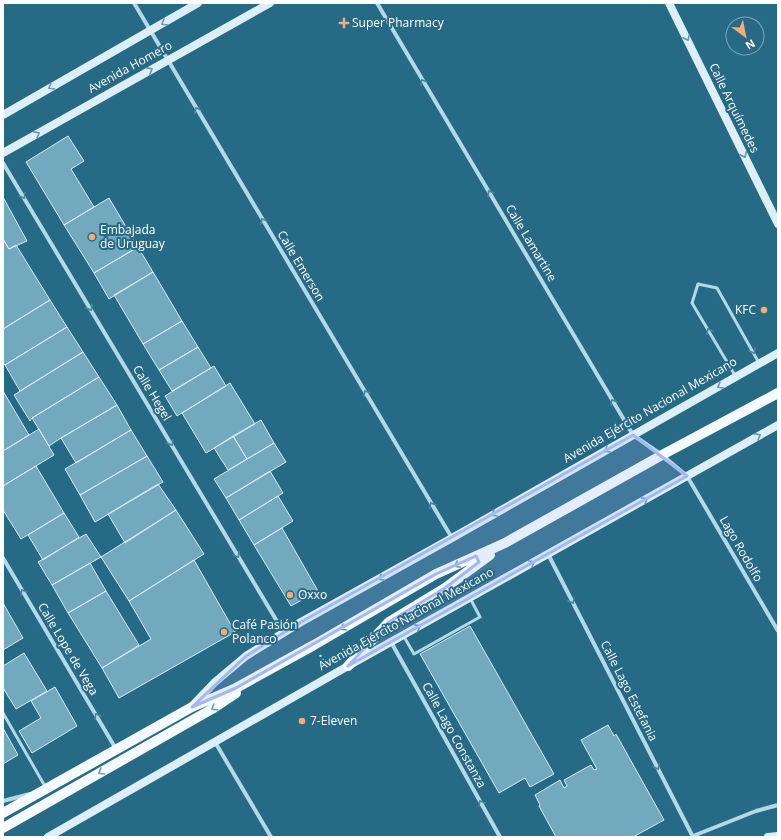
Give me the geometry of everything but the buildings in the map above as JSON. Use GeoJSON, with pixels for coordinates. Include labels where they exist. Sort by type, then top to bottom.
{"type":"FeatureCollection","features":[{"type":"Feature","properties":{"kind":"main road","name":"Avenida Homero"},"geometry":{"type":"LineString","coordinates":[[3,115],[198,3]]}},
{"type":"Feature","properties":{"kind":"main road","name":"Avenida Homero"},"geometry":{"type":"LineString","coordinates":[[3,153],[270,3]]}},
{"type":"Feature","properties":{"kind":"main road","name":"Calle Arquímedes"},"geometry":{"type":"LineString","coordinates":[[669,3],[778,224]]}},
{"type":"Feature","properties":{"kind":"main road","name":"Avenida Ejército Nacional Mexicano"},"geometry":{"type":"LineString","coordinates":[[192,707],[215,682],[246,656],[285,634],[302,622],[778,352]]}},
{"type":"Feature","properties":{"kind":"main road","name":"Avenida Ejército Nacional Mexicano"},"geometry":{"type":"LineString","coordinates":[[3,813],[192,707],[236,688],[436,574],[505,543],[662,455],[778,393]]}},
{"type":"Feature","properties":{"kind":"main road","name":"Avenida Ejército Nacional Mexicano"},"geometry":{"type":"LineString","coordinates":[[52,836],[390,642],[778,425]]}},
{"type":"Feature","properties":{"kind":"main road"},"geometry":{"type":"LineString","coordinates":[[348,666],[389,622],[446,588],[505,543]]}},
{"type":"Feature","properties":{"kind":"main road"},"geometry":{"type":"LineString","coordinates":[[3,828],[212,709],[281,663]]}},
{"type":"Feature","properties":{"kind":"main road"},"geometry":{"type":"LineString","coordinates":[[768,837],[778,836]]}},
{"type":"Feature","properties":{"kind":"street","name":"Calle Emerson"},"geometry":{"type":"LineString","coordinates":[[134,3],[452,538]]}},
{"type":"Feature","properties":{"kind":"street","name":"Calle Lamartine"},"geometry":{"type":"LineString","coordinates":[[377,3],[633,435],[662,455],[687,476]]}},
{"type":"Feature","properties":{"kind":"street","name":"Calle Hegel"},"geometry":{"type":"LineString","coordinates":[[3,163],[285,634]]}},
{"type":"Feature","properties":{"kind":"street","name":"Lago Rodolfo"},"geometry":{"type":"LineString","coordinates":[[687,476],[778,631]]}},
{"type":"Feature","properties":{"kind":"street","name":"Calle Lago Estefania"},"geometry":{"type":"LineString","coordinates":[[548,554],[693,836]]}},
{"type":"Feature","properties":{"kind":"street","name":"Calle Lope de Vega"},"geometry":{"type":"LineString","coordinates":[[3,558],[116,750]]}},
{"type":"Feature","properties":{"kind":"street","name":"Calle Lago Constanza"},"geometry":{"type":"LineString","coordinates":[[390,642],[500,837]]}},
{"type":"Feature","properties":{"kind":"street"},"geometry":{"type":"LineString","coordinates":[[215,742],[271,837]]}},
{"type":"Feature","properties":{"kind":"street","name":"Avenida Ejército Nacional Mexicano"},"geometry":{"type":"LineString","coordinates":[[3,801],[44,790]]}},
{"type":"Feature","properties":{"kind":"street"},"geometry":{"type":"LineString","coordinates":[[693,836],[756,811],[778,804]]}},
{"type":"Feature","properties":{"kind":"lane"},"geometry":{"type":"LineString","coordinates":[[736,377],[692,303],[698,284],[717,288],[759,363]]}},
{"type":"Feature","properties":{"kind":"lane"},"geometry":{"type":"LineString","coordinates":[[403,635],[414,654],[480,617],[470,598]]}},
{"type":"Feature","properties":{"kind":"lane"},"geometry":{"type":"LineString","coordinates":[[3,713],[44,790]]}},
{"type":"Feature","properties":{"kind":"highlighted area"},"geometry":{"type":"Polygon","coordinates":[[[633,435],[687,476],[348,666],[389,622],[445,588],[479,562],[476,556],[436,574],[236,688],[192,707],[246,656],[301,622],[633,435]]]}},
{"type":"Feature","properties":{"kind":"place","name":"Super Pharmacy"},"geometry":{"type":"Point","coordinates":[344,23]}},
{"type":"Feature","properties":{"kind":"place","name":"Embajada de Uruguay"},"geometry":{"type":"Point","coordinates":[92,237]}},
{"type":"Feature","properties":{"kind":"place","name":"KFC"},"geometry":{"type":"Point","coordinates":[764,310]}},
{"type":"Feature","properties":{"kind":"place","name":"Oxxo"},"geometry":{"type":"Point","coordinates":[290,595]}},
{"type":"Feature","properties":{"kind":"place","name":"Café Pasión Polanco"},"geometry":{"type":"Point","coordinates":[224,632]}},
{"type":"Feature","properties":{"kind":"place","name":"7-Eleven"},"geometry":{"type":"Point","coordinates":[302,721]}}]}
